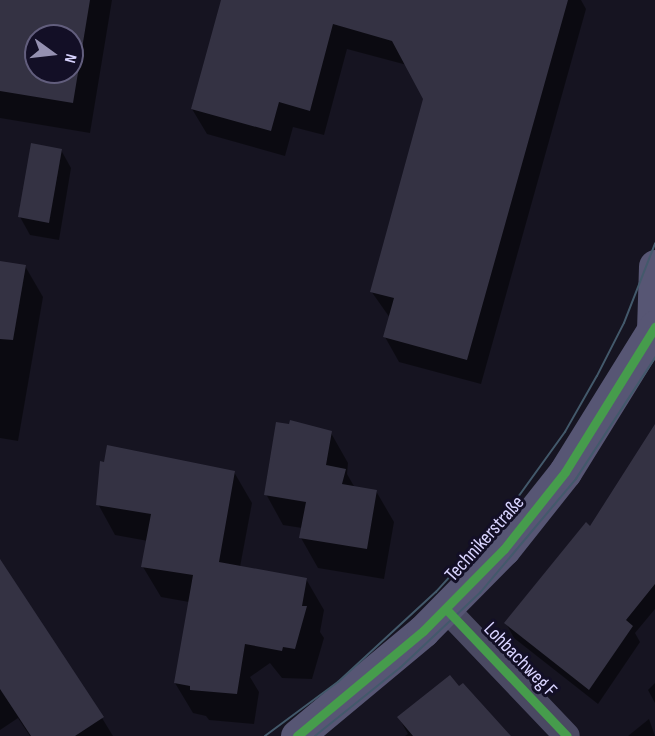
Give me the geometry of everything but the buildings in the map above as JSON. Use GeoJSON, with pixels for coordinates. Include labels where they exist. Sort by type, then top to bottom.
{"type":"FeatureCollection","features":[{"type":"Feature","properties":{"kind":"street","name":"Technikerstraße"},"geometry":{"type":"LineString","coordinates":[[297,736],[446,609],[504,549],[565,472],[654,329],[655,266]]}},
{"type":"Feature","properties":{"kind":"street","name":"Lohbachweg F"},"geometry":{"type":"LineString","coordinates":[[446,609],[567,736]]}},
{"type":"Feature","properties":{"kind":"tram line"},"geometry":{"type":"LineString","coordinates":[[265,736],[338,682],[436,592],[503,518],[565,432],[597,376],[624,323],[655,244]]}},
{"type":"Feature","properties":{"kind":"tram line"},"geometry":{"type":"LineString","coordinates":[[315,736],[400,668],[480,593],[576,479],[655,358]]}},
{"type":"Feature","properties":{"kind":"cycle path"},"geometry":{"type":"LineString","coordinates":[[297,736],[423,631],[504,549],[565,472],[655,327]]}},
{"type":"Feature","properties":{"kind":"cycle path"},"geometry":{"type":"LineString","coordinates":[[446,609],[567,736]]}}]}
